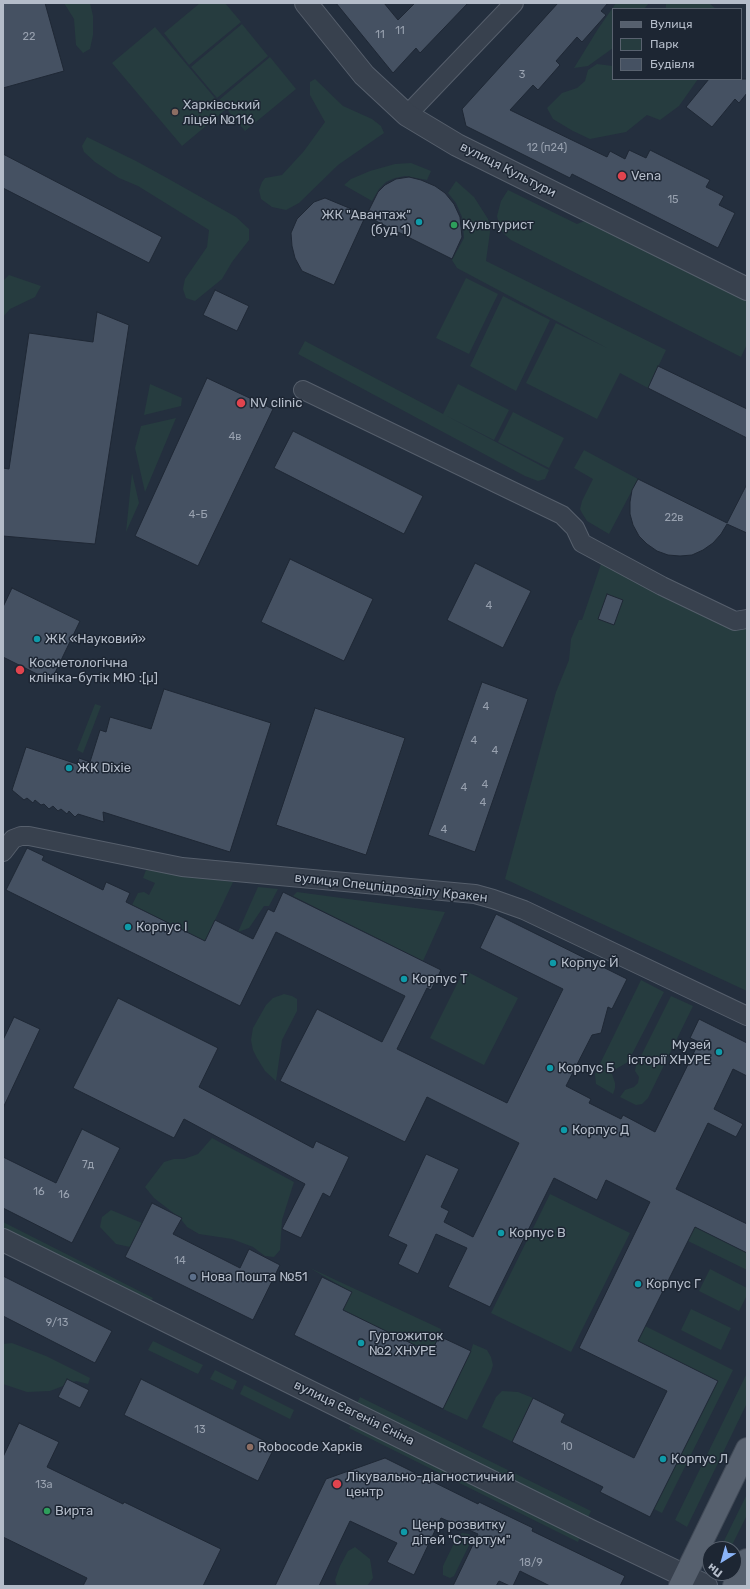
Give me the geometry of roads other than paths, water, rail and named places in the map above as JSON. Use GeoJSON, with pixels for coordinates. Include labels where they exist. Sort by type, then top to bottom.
{"type":"FeatureCollection","features":[{"type":"Feature","properties":{"kind":"main road"},"geometry":{"type":"LineString","coordinates":[[682,1581],[747,1449]]}},
{"type":"Feature","properties":{"kind":"main road"},"geometry":{"type":"LineString","coordinates":[[734,1586],[747,1560]]}},
{"type":"Feature","properties":{"kind":"street","name":"вулиця Культури"},"geometry":{"type":"LineString","coordinates":[[306,3],[364,75],[407,115],[457,145],[747,289]]}},
{"type":"Feature","properties":{"kind":"street"},"geometry":{"type":"LineString","coordinates":[[407,115],[514,3]]}},
{"type":"Feature","properties":{"kind":"street"},"geometry":{"type":"LineString","coordinates":[[303,390],[562,515],[575,528],[582,543],[662,586],[735,621],[747,619]]}},
{"type":"Feature","properties":{"kind":"street","name":"вулиця Спецпідрозділу Кракен"},"geometry":{"type":"LineString","coordinates":[[8,846],[21,836],[29,836],[182,867],[475,894],[524,910],[590,940],[747,1016]]}},
{"type":"Feature","properties":{"kind":"street","name":"вулиця Євгенія Єніна"},"geometry":{"type":"LineString","coordinates":[[3,1240],[591,1531],[682,1581],[706,1586]]}},
{"type":"Feature","properties":{"kind":"place","name":"Харківський ліцей №116"},"geometry":{"type":"Point","coordinates":[175,112]}},
{"type":"Feature","properties":{"kind":"place","name":"Vena"},"geometry":{"type":"Point","coordinates":[622,176]}},
{"type":"Feature","properties":{"kind":"place","name":"ЖК \"Авантаж\" (буд 1)"},"geometry":{"type":"Point","coordinates":[419,222]}},
{"type":"Feature","properties":{"kind":"place","name":"Культурист"},"geometry":{"type":"Point","coordinates":[454,225]}},
{"type":"Feature","properties":{"kind":"place","name":"NV clinic"},"geometry":{"type":"Point","coordinates":[241,403]}},
{"type":"Feature","properties":{"kind":"place","name":"ЖК «Науковий»"},"geometry":{"type":"Point","coordinates":[37,639]}},
{"type":"Feature","properties":{"kind":"place","name":"Косметологічна клініка-бутік МЮ :[μ]"},"geometry":{"type":"Point","coordinates":[20,670]}},
{"type":"Feature","properties":{"kind":"place","name":"ЖК Dixie"},"geometry":{"type":"Point","coordinates":[69,768]}},
{"type":"Feature","properties":{"kind":"place","name":"Корпус І"},"geometry":{"type":"Point","coordinates":[128,927]}},
{"type":"Feature","properties":{"kind":"place","name":"Корпус Й"},"geometry":{"type":"Point","coordinates":[553,963]}},
{"type":"Feature","properties":{"kind":"place","name":"Корпус T"},"geometry":{"type":"Point","coordinates":[404,979]}},
{"type":"Feature","properties":{"kind":"place","name":"Музей історії ХНУРЕ"},"geometry":{"type":"Point","coordinates":[719,1052]}},
{"type":"Feature","properties":{"kind":"place","name":"Корпус Б"},"geometry":{"type":"Point","coordinates":[550,1068]}},
{"type":"Feature","properties":{"kind":"place","name":"Корпус Д"},"geometry":{"type":"Point","coordinates":[564,1130]}},
{"type":"Feature","properties":{"kind":"place","name":"Корпус В"},"geometry":{"type":"Point","coordinates":[501,1233]}},
{"type":"Feature","properties":{"kind":"place","name":"Нова Пошта №51"},"geometry":{"type":"Point","coordinates":[193,1277]}},
{"type":"Feature","properties":{"kind":"place","name":"Корпус Г"},"geometry":{"type":"Point","coordinates":[638,1284]}},
{"type":"Feature","properties":{"kind":"place","name":"Гуртожиток №2 ХНУРЕ"},"geometry":{"type":"Point","coordinates":[361,1343]}},
{"type":"Feature","properties":{"kind":"place","name":"Robocode Харків"},"geometry":{"type":"Point","coordinates":[250,1447]}},
{"type":"Feature","properties":{"kind":"place","name":"Корпус Л"},"geometry":{"type":"Point","coordinates":[663,1459]}},
{"type":"Feature","properties":{"kind":"place","name":"Лікувально-діагностичний центр"},"geometry":{"type":"Point","coordinates":[337,1484]}},
{"type":"Feature","properties":{"kind":"place","name":"Вирта"},"geometry":{"type":"Point","coordinates":[47,1511]}},
{"type":"Feature","properties":{"kind":"place","name":"Ценр розвитку дітей \"Стартум\""},"geometry":{"type":"Point","coordinates":[404,1532]}}]}
